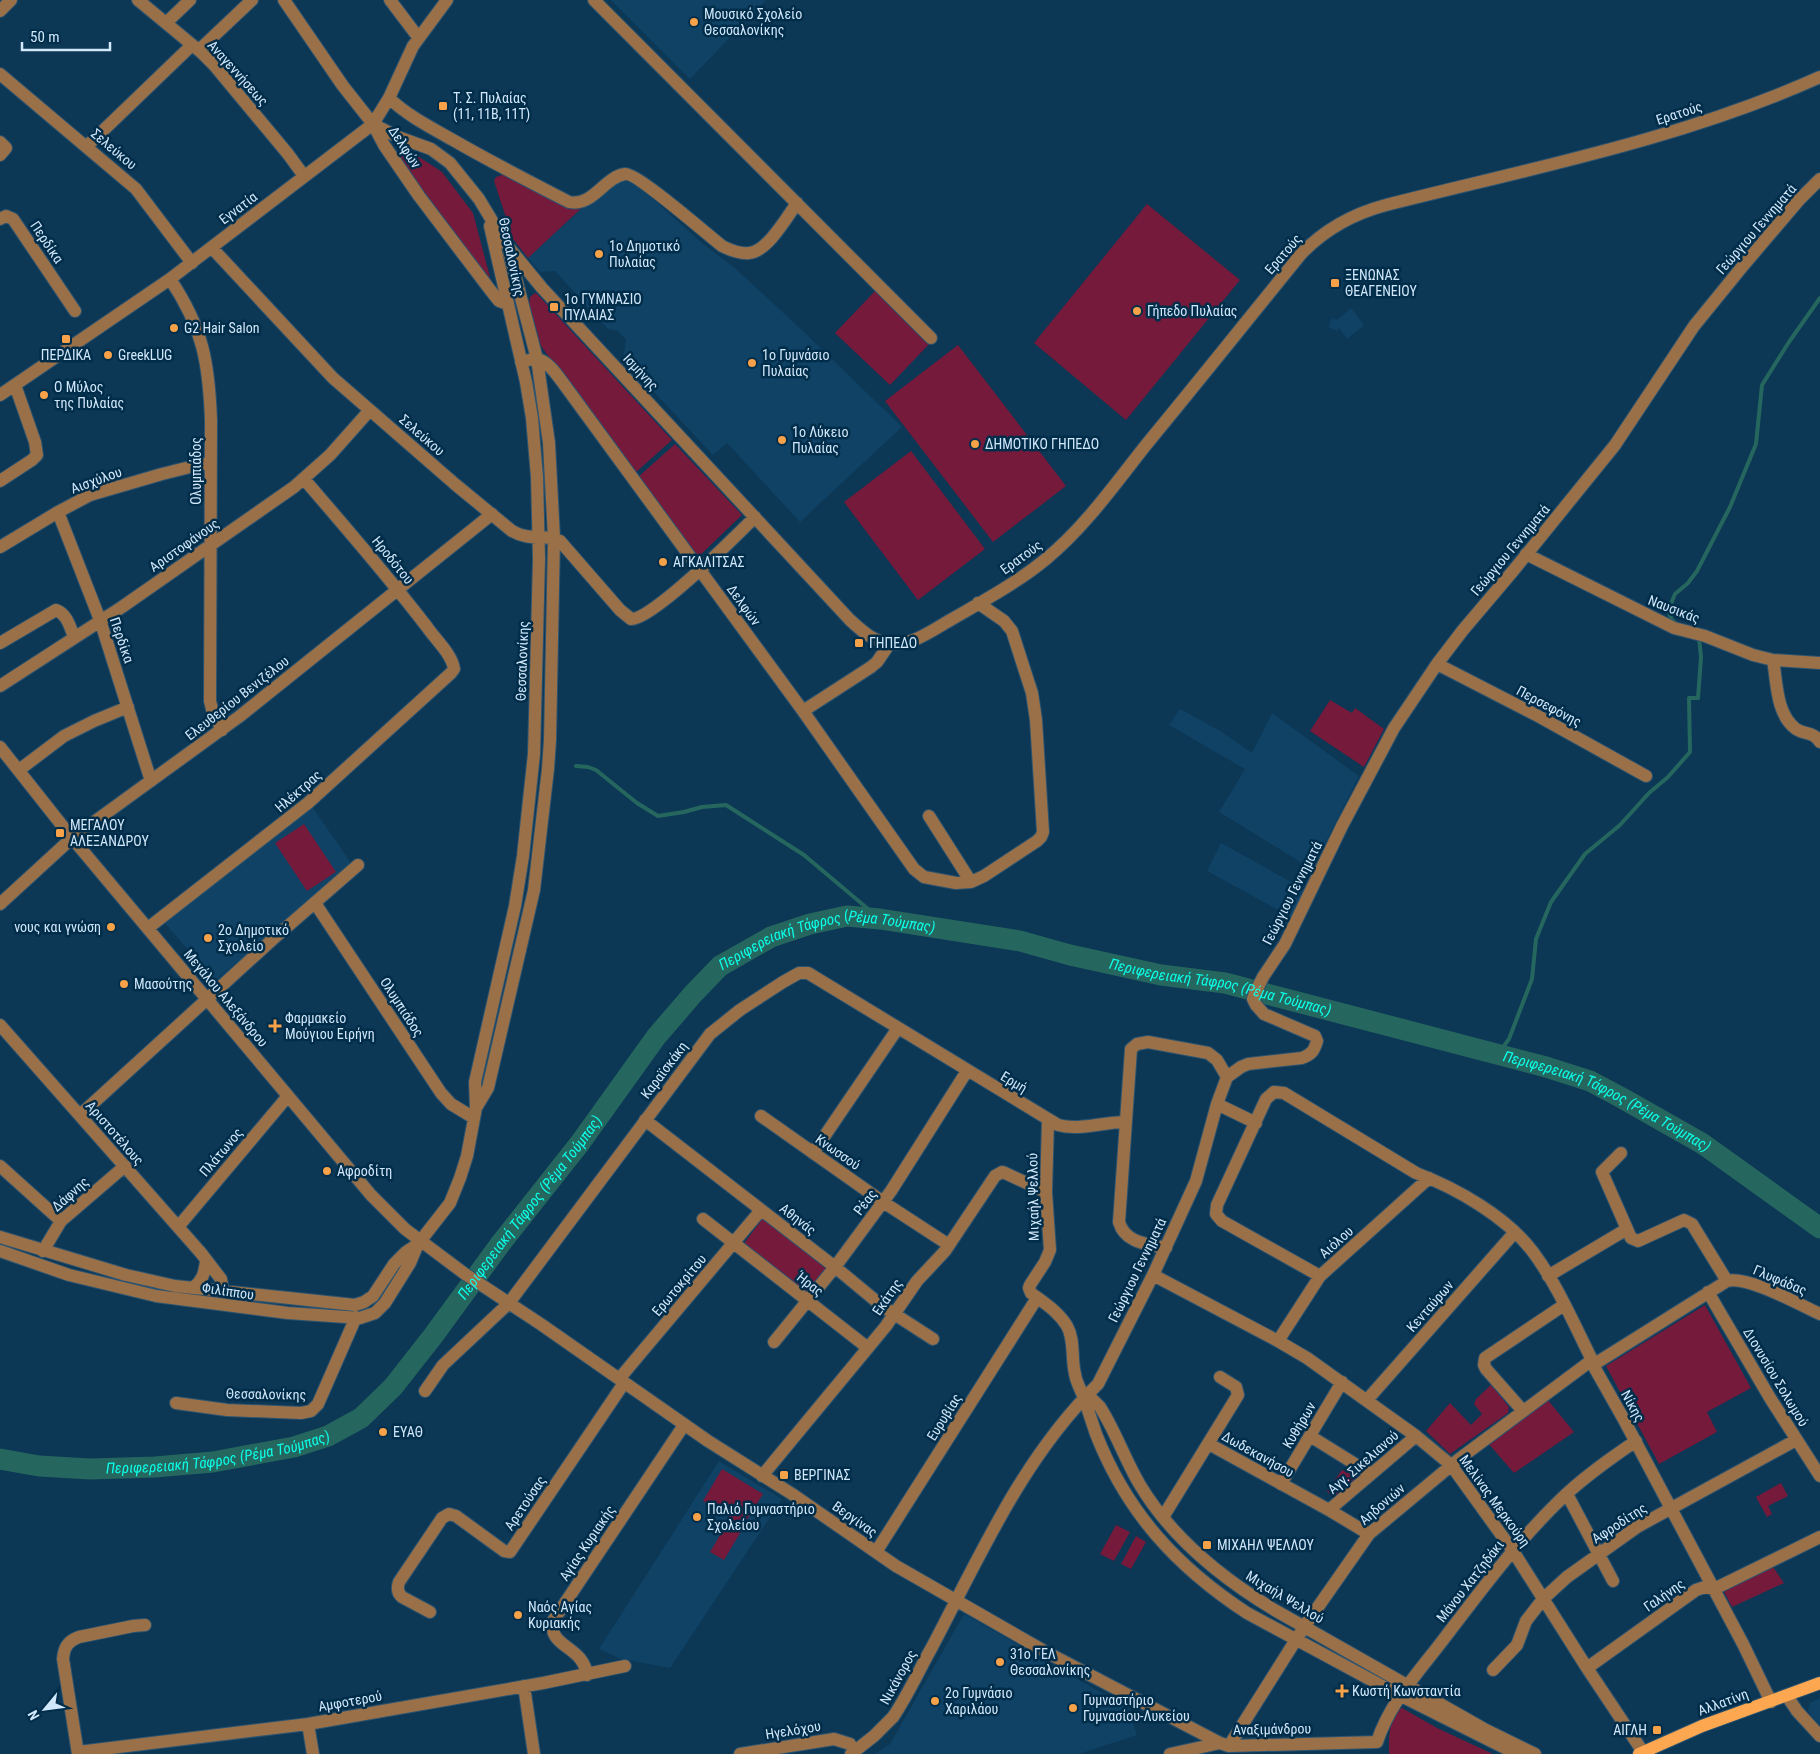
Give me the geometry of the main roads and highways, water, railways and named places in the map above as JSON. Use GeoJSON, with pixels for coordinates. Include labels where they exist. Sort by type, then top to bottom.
{"type":"FeatureCollection","features":[{"type":"Feature","properties":{"kind":"main road","name":"Αλλατίνη"},"geometry":{"type":"LineString","coordinates":[[1641,1753],[1702,1726],[1820,1683]]}},
{"type":"Feature","properties":{"kind":"waterway"},"geometry":{"type":"LineString","coordinates":[[1676,623],[1672,620],[1668,611],[1675,594],[1688,583],[1697,571],[1730,507],[1756,444],[1762,385],[1820,298]]}},
{"type":"Feature","properties":{"kind":"waterway"},"geometry":{"type":"LineString","coordinates":[[1498,1054],[1509,1039],[1532,979],[1536,939],[1551,902],[1585,854],[1620,825],[1690,752],[1689,698],[1698,698],[1701,657],[1699,638]]}},
{"type":"Feature","properties":{"kind":"waterway"},"geometry":{"type":"LineString","coordinates":[[576,766],[596,770],[637,803],[658,816],[702,807],[726,805],[804,855],[880,919]]}},
{"type":"Feature","properties":{"kind":"waterway","name":"Περιφερειακή Τάφρος (Ρέμα Τούμπας)"},"geometry":{"type":"LineString","coordinates":[[0,1459],[39,1466],[90,1469],[155,1467],[213,1462],[294,1447],[328,1436],[361,1418],[393,1387],[433,1336],[501,1243],[580,1143],[656,1037],[720,966],[771,937],[810,924],[847,916],[880,919],[1020,941],[1070,955],[1161,975],[1225,983],[1546,1067],[1590,1081],[1703,1144],[1820,1228]]}},
{"type":"Feature","properties":{"kind":"place","name":"Μουσικό Σχολείο Θεσσαλονίκης"},"geometry":{"type":"Point","coordinates":[694,22]}},
{"type":"Feature","properties":{"kind":"place","name":"Τ. Σ. Πυλαίας (11, 11Β, 11Τ)"},"geometry":{"type":"Point","coordinates":[443,106]}},
{"type":"Feature","properties":{"kind":"place","name":"1ο Δημοτικό Πυλαίας"},"geometry":{"type":"Point","coordinates":[599,254]}},
{"type":"Feature","properties":{"kind":"place","name":"ΞΕΝΩΝΑΣ ΘΕΑΓΕΝΕΙΟΥ"},"geometry":{"type":"Point","coordinates":[1335,283]}},
{"type":"Feature","properties":{"kind":"place","name":"1ο ΓΥΜΝΑΣΙΟ ΠΥΛΑΙΑΣ"},"geometry":{"type":"Point","coordinates":[554,307]}},
{"type":"Feature","properties":{"kind":"place","name":"Γήπεδο Πυλαίας"},"geometry":{"type":"Point","coordinates":[1137,311]}},
{"type":"Feature","properties":{"kind":"place","name":"G2 Hair Salon"},"geometry":{"type":"Point","coordinates":[174,328]}},
{"type":"Feature","properties":{"kind":"place","name":"ΠΕΡΔΙΚΑ"},"geometry":{"type":"Point","coordinates":[66,339]}},
{"type":"Feature","properties":{"kind":"place","name":"GreekLUG"},"geometry":{"type":"Point","coordinates":[108,355]}},
{"type":"Feature","properties":{"kind":"place","name":"1ο Γυμνάσιο Πυλαίας"},"geometry":{"type":"Point","coordinates":[752,363]}},
{"type":"Feature","properties":{"kind":"place","name":"Ο Μύλος της Πυλαίας"},"geometry":{"type":"Point","coordinates":[44,395]}},
{"type":"Feature","properties":{"kind":"place","name":"1ο Λύκειο Πυλαίας"},"geometry":{"type":"Point","coordinates":[782,440]}},
{"type":"Feature","properties":{"kind":"place","name":"ΔΗΜΟΤΙΚΟ ΓΗΠΕΔΟ"},"geometry":{"type":"Point","coordinates":[975,444]}},
{"type":"Feature","properties":{"kind":"place","name":"ΑΓΚΑΛΙΤΣΑΣ"},"geometry":{"type":"Point","coordinates":[663,562]}},
{"type":"Feature","properties":{"kind":"place","name":"ΓΗΠΕΔΟ"},"geometry":{"type":"Point","coordinates":[859,643]}},
{"type":"Feature","properties":{"kind":"place","name":"ΜΕΓΑΛΟΥ ΑΛΕΞΑΝΔΡΟΥ"},"geometry":{"type":"Point","coordinates":[60,833]}},
{"type":"Feature","properties":{"kind":"place","name":"νους και γνώση"},"geometry":{"type":"Point","coordinates":[111,927]}},
{"type":"Feature","properties":{"kind":"place","name":"2ο Δημοτικό Σχολείο"},"geometry":{"type":"Point","coordinates":[208,938]}},
{"type":"Feature","properties":{"kind":"place","name":"Μασούτης"},"geometry":{"type":"Point","coordinates":[124,984]}},
{"type":"Feature","properties":{"kind":"place","name":"Φαρμακείο Μούγιου Ειρήνη"},"geometry":{"type":"Point","coordinates":[275,1026]}},
{"type":"Feature","properties":{"kind":"place","name":"Αφροδίτη"},"geometry":{"type":"Point","coordinates":[327,1171]}},
{"type":"Feature","properties":{"kind":"place","name":"ΕΥΑΘ"},"geometry":{"type":"Point","coordinates":[383,1432]}},
{"type":"Feature","properties":{"kind":"place","name":"ΒΕΡΓΙΝΑΣ"},"geometry":{"type":"Point","coordinates":[784,1475]}},
{"type":"Feature","properties":{"kind":"place","name":"Παλιό Γυμναστήριο Σχολείου"},"geometry":{"type":"Point","coordinates":[697,1517]}},
{"type":"Feature","properties":{"kind":"place","name":"ΜΙΧΑΗΛ ΨΕΛΛΟΥ"},"geometry":{"type":"Point","coordinates":[1207,1545]}},
{"type":"Feature","properties":{"kind":"place","name":"Ναός Αγίας Κυριακής"},"geometry":{"type":"Point","coordinates":[518,1615]}},
{"type":"Feature","properties":{"kind":"place","name":"31ο ΓΕΛ Θεσσαλονίκης"},"geometry":{"type":"Point","coordinates":[1000,1662]}},
{"type":"Feature","properties":{"kind":"place","name":"Κωστή Κωνσταντία"},"geometry":{"type":"Point","coordinates":[1342,1691]}},
{"type":"Feature","properties":{"kind":"place","name":"2ο Γυμνάσιο Χαριλάου"},"geometry":{"type":"Point","coordinates":[935,1701]}},
{"type":"Feature","properties":{"kind":"place","name":"Γυμναστήριο Γυμνασίου-Λυκείου"},"geometry":{"type":"Point","coordinates":[1073,1708]}},
{"type":"Feature","properties":{"kind":"place","name":"ΑΙΓΛΗ"},"geometry":{"type":"Point","coordinates":[1657,1730]}}]}
